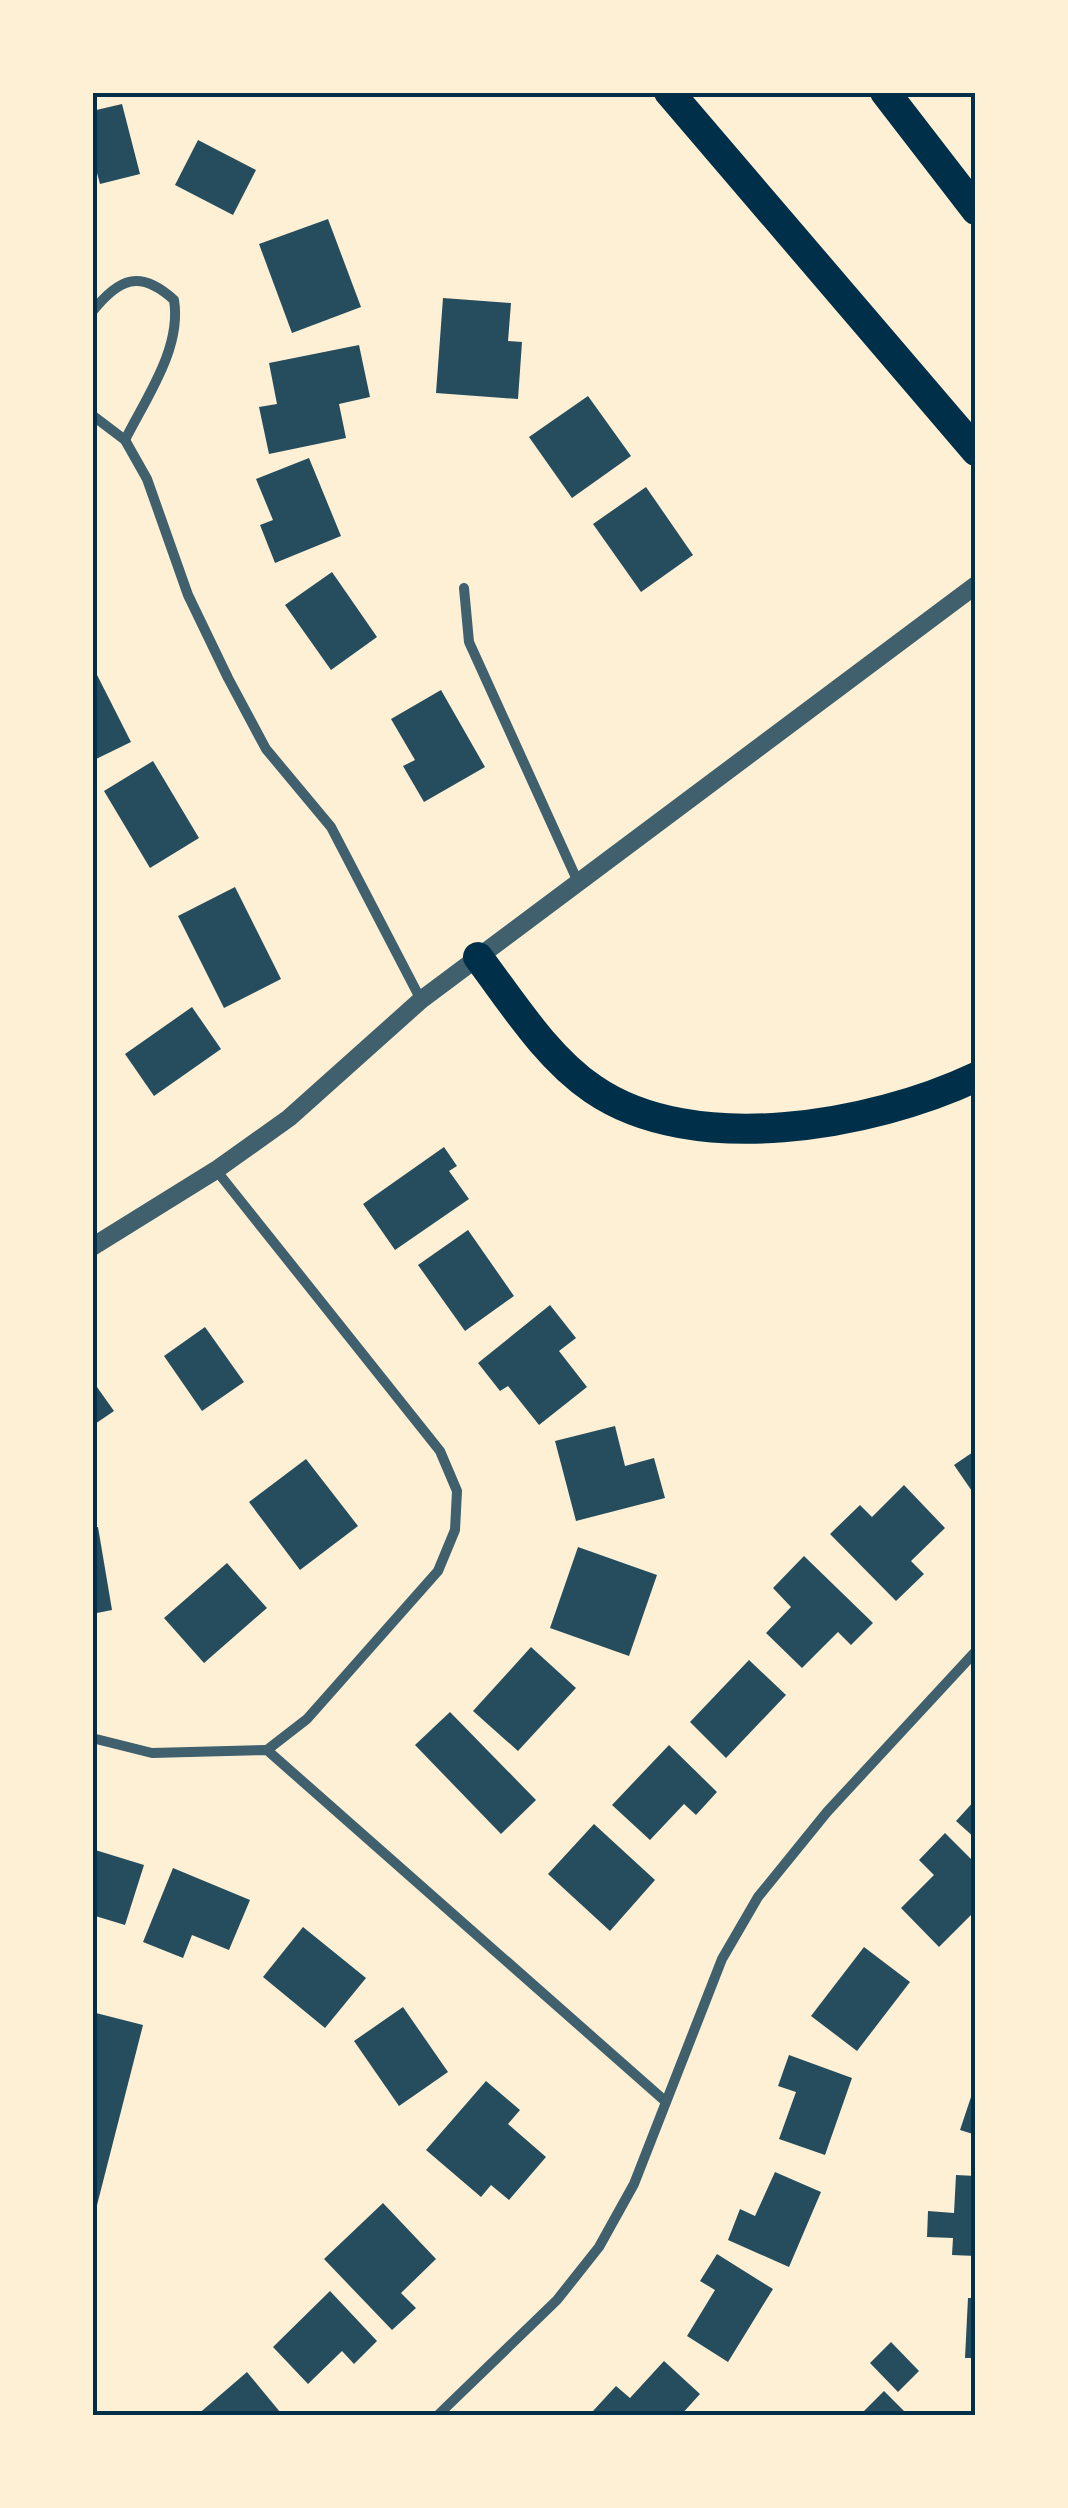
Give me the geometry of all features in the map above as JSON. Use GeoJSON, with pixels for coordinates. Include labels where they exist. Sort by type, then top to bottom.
{"type":"FeatureCollection","features":[{"type":"Feature","properties":{"kind":"highway"},"geometry":{"type":"LineString","coordinates":[[669,92],[976,450]]}},
{"type":"Feature","properties":{"kind":"highway"},"geometry":{"type":"LineString","coordinates":[[885,92],[976,210]]}},
{"type":"Feature","properties":{"kind":"highway"},"geometry":{"type":"LineString","coordinates":[[478,957],[567,1068],[613,1102],[663,1120],[720,1128],[812,1122],[912,1102],[976,1077]]}},
{"type":"Feature","properties":{"kind":"street"},"geometry":{"type":"LineString","coordinates":[[92,312],[106,295],[133,280],[149,283],[174,300],[178,320],[171,345],[126,440]]}},
{"type":"Feature","properties":{"kind":"street"},"geometry":{"type":"LineString","coordinates":[[92,415],[126,440],[147,479],[188,595],[243,706],[266,748],[331,827],[421,1000]]}},
{"type":"Feature","properties":{"kind":"street"},"geometry":{"type":"LineString","coordinates":[[92,1247],[216,1170],[289,1118],[421,1000],[976,586]]}},
{"type":"Feature","properties":{"kind":"street"},"geometry":{"type":"LineString","coordinates":[[464,588],[468,642],[578,882]]}},
{"type":"Feature","properties":{"kind":"street"},"geometry":{"type":"LineString","coordinates":[[92,1738],[152,1753],[267,1750],[307,1719],[438,1571],[455,1530],[457,1492],[440,1451],[216,1170]]}},
{"type":"Feature","properties":{"kind":"street"},"geometry":{"type":"LineString","coordinates":[[437,2416],[558,2300],[599,2247],[634,2184],[722,1959],[758,1897],[827,1812],[976,1651]]}},
{"type":"Feature","properties":{"kind":"street"},"geometry":{"type":"LineString","coordinates":[[267,1750],[665,2101]]}},
{"type":"Feature","properties":{"kind":"building"},"geometry":{"type":"Polygon","coordinates":[[[122,104],[140,174],[100,184],[97,173],[92,174],[92,111],[122,104]]]}},
{"type":"Feature","properties":{"kind":"building"},"geometry":{"type":"Polygon","coordinates":[[[198,140],[256,170],[233,215],[175,185],[198,140]]]}},
{"type":"Feature","properties":{"kind":"building"},"geometry":{"type":"Polygon","coordinates":[[[328,219],[361,307],[292,333],[259,244],[328,219]]]}},
{"type":"Feature","properties":{"kind":"building"},"geometry":{"type":"Polygon","coordinates":[[[443,298],[511,303],[508,341],[522,342],[518,399],[436,393],[443,298]]]}},
{"type":"Feature","properties":{"kind":"building"},"geometry":{"type":"Polygon","coordinates":[[[359,345],[370,397],[339,404],[346,438],[269,454],[259,407],[277,404],[269,363],[359,345]]]}},
{"type":"Feature","properties":{"kind":"building"},"geometry":{"type":"Polygon","coordinates":[[[588,396],[631,456],[572,498],[529,437],[588,396]]]}},
{"type":"Feature","properties":{"kind":"building"},"geometry":{"type":"Polygon","coordinates":[[[309,458],[341,536],[275,563],[260,525],[273,520],[256,479],[309,458]]]}},
{"type":"Feature","properties":{"kind":"building"},"geometry":{"type":"Polygon","coordinates":[[[646,487],[693,555],[641,592],[593,524],[646,487]]]}},
{"type":"Feature","properties":{"kind":"building"},"geometry":{"type":"Polygon","coordinates":[[[332,572],[377,637],[331,670],[285,605],[332,572]]]}},
{"type":"Feature","properties":{"kind":"building"},"geometry":{"type":"Polygon","coordinates":[[[92,665],[131,742],[92,761],[92,665]]]}},
{"type":"Feature","properties":{"kind":"building"},"geometry":{"type":"Polygon","coordinates":[[[441,690],[485,767],[424,802],[403,766],[415,760],[391,719],[441,690]]]}},
{"type":"Feature","properties":{"kind":"building"},"geometry":{"type":"Polygon","coordinates":[[[153,761],[199,838],[150,868],[104,791],[153,761]]]}},
{"type":"Feature","properties":{"kind":"building"},"geometry":{"type":"Polygon","coordinates":[[[235,887],[281,979],[224,1008],[178,916],[235,887]]]}},
{"type":"Feature","properties":{"kind":"building"},"geometry":{"type":"Polygon","coordinates":[[[192,1007],[221,1049],[154,1096],[125,1054],[192,1007]]]}},
{"type":"Feature","properties":{"kind":"building"},"geometry":{"type":"Polygon","coordinates":[[[444,1147],[457,1166],[449,1171],[469,1199],[395,1250],[363,1204],[444,1147]]]}},
{"type":"Feature","properties":{"kind":"building"},"geometry":{"type":"Polygon","coordinates":[[[468,1230],[514,1296],[465,1331],[418,1265],[468,1230]]]}},
{"type":"Feature","properties":{"kind":"building"},"geometry":{"type":"Polygon","coordinates":[[[550,1305],[576,1338],[559,1351],[587,1387],[539,1425],[508,1386],[500,1391],[478,1363],[550,1305]]]}},
{"type":"Feature","properties":{"kind":"building"},"geometry":{"type":"Polygon","coordinates":[[[205,1327],[244,1382],[202,1411],[164,1356],[205,1327]]]}},
{"type":"Feature","properties":{"kind":"building"},"geometry":{"type":"Polygon","coordinates":[[[92,1380],[114,1411],[92,1426],[92,1380]]]}},
{"type":"Feature","properties":{"kind":"building"},"geometry":{"type":"Polygon","coordinates":[[[615,1426],[625,1466],[654,1458],[665,1498],[576,1521],[555,1441],[615,1426]]]}},
{"type":"Feature","properties":{"kind":"building"},"geometry":{"type":"Polygon","coordinates":[[[976,1450],[976,1497],[954,1465],[976,1450]]]}},
{"type":"Feature","properties":{"kind":"building"},"geometry":{"type":"Polygon","coordinates":[[[306,1459],[358,1526],[300,1570],[249,1502],[306,1459]]]}},
{"type":"Feature","properties":{"kind":"building"},"geometry":{"type":"Polygon","coordinates":[[[904,1485],[945,1528],[911,1561],[924,1574],[896,1601],[830,1534],[860,1505],[872,1517],[904,1485]]]}},
{"type":"Feature","properties":{"kind":"building"},"geometry":{"type":"Polygon","coordinates":[[[98,1527],[112,1610],[92,1614],[92,1528],[98,1527]]]}},
{"type":"Feature","properties":{"kind":"building"},"geometry":{"type":"Polygon","coordinates":[[[578,1547],[657,1575],[629,1656],[550,1628],[578,1547]]]}},
{"type":"Feature","properties":{"kind":"building"},"geometry":{"type":"Polygon","coordinates":[[[804,1556],[873,1623],[851,1645],[838,1632],[802,1668],[766,1633],[791,1607],[773,1588],[804,1556]]]}},
{"type":"Feature","properties":{"kind":"building"},"geometry":{"type":"Polygon","coordinates":[[[227,1563],[267,1608],[204,1663],[164,1618],[227,1563]]]}},
{"type":"Feature","properties":{"kind":"building"},"geometry":{"type":"Polygon","coordinates":[[[531,1647],[576,1688],[518,1751],[473,1711],[531,1647]]]}},
{"type":"Feature","properties":{"kind":"building"},"geometry":{"type":"Polygon","coordinates":[[[749,1660],[786,1695],[726,1758],[690,1722],[749,1660]]]}},
{"type":"Feature","properties":{"kind":"building"},"geometry":{"type":"Polygon","coordinates":[[[450,1712],[536,1800],[501,1834],[415,1745],[450,1712]]]}},
{"type":"Feature","properties":{"kind":"building"},"geometry":{"type":"Polygon","coordinates":[[[669,1745],[717,1792],[696,1815],[684,1804],[650,1840],[612,1805],[669,1745]]]}},
{"type":"Feature","properties":{"kind":"building"},"geometry":{"type":"Polygon","coordinates":[[[976,1799],[976,1839],[956,1821],[976,1799]]]}},
{"type":"Feature","properties":{"kind":"building"},"geometry":{"type":"Polygon","coordinates":[[[594,1824],[655,1880],[610,1931],[548,1874],[594,1824]]]}},
{"type":"Feature","properties":{"kind":"building"},"geometry":{"type":"Polygon","coordinates":[[[945,1833],[976,1864],[976,1910],[939,1947],[901,1908],[934,1875],[919,1860],[945,1833]]]}},
{"type":"Feature","properties":{"kind":"building"},"geometry":{"type":"Polygon","coordinates":[[[92,1849],[144,1865],[125,1925],[92,1915],[92,1849]]]}},
{"type":"Feature","properties":{"kind":"building"},"geometry":{"type":"Polygon","coordinates":[[[173,1868],[250,1900],[229,1950],[192,1935],[183,1958],[143,1942],[173,1868]]]}},
{"type":"Feature","properties":{"kind":"building"},"geometry":{"type":"Polygon","coordinates":[[[303,1927],[366,1978],[325,2028],[263,1977],[303,1927]]]}},
{"type":"Feature","properties":{"kind":"building"},"geometry":{"type":"Polygon","coordinates":[[[864,1947],[910,1982],[857,2051],[811,2016],[864,1947]]]}},
{"type":"Feature","properties":{"kind":"building"},"geometry":{"type":"Polygon","coordinates":[[[403,2007],[448,2072],[399,2106],[354,2041],[403,2007]]]}},
{"type":"Feature","properties":{"kind":"building"},"geometry":{"type":"Polygon","coordinates":[[[92,2012],[143,2025],[94,2217],[92,2217],[92,2012]]]}},
{"type":"Feature","properties":{"kind":"building"},"geometry":{"type":"Polygon","coordinates":[[[789,2055],[852,2078],[825,2155],[779,2139],[796,2092],[778,2086],[789,2055]]]}},
{"type":"Feature","properties":{"kind":"building"},"geometry":{"type":"Polygon","coordinates":[[[486,2081],[520,2110],[508,2124],[546,2157],[509,2200],[491,2185],[481,2197],[426,2150],[486,2081]]]}},
{"type":"Feature","properties":{"kind":"building"},"geometry":{"type":"Polygon","coordinates":[[[976,2085],[976,2135],[960,2130],[976,2085]]]}},
{"type":"Feature","properties":{"kind":"building"},"geometry":{"type":"Polygon","coordinates":[[[775,2172],[821,2192],[789,2267],[728,2240],[740,2209],[755,2216],[775,2172]]]}},
{"type":"Feature","properties":{"kind":"building"},"geometry":{"type":"Polygon","coordinates":[[[956,2175],[976,2176],[976,2256],[952,2255],[953,2238],[927,2237],[928,2211],[954,2213],[956,2175]]]}},
{"type":"Feature","properties":{"kind":"building"},"geometry":{"type":"Polygon","coordinates":[[[383,2203],[436,2259],[401,2293],[416,2308],[392,2330],[324,2259],[383,2203]]]}},
{"type":"Feature","properties":{"kind":"building"},"geometry":{"type":"Polygon","coordinates":[[[717,2254],[773,2289],[728,2362],[687,2336],[715,2290],[700,2281],[717,2254]]]}},
{"type":"Feature","properties":{"kind":"building"},"geometry":{"type":"Polygon","coordinates":[[[330,2291],[377,2341],[354,2364],[342,2351],[308,2384],[273,2347],[330,2291]]]}},
{"type":"Feature","properties":{"kind":"building"},"geometry":{"type":"Polygon","coordinates":[[[968,2298],[976,2298],[976,2358],[965,2358],[968,2298]]]}},
{"type":"Feature","properties":{"kind":"building"},"geometry":{"type":"Polygon","coordinates":[[[891,2342],[919,2371],[898,2392],[870,2363],[891,2342]]]}},
{"type":"Feature","properties":{"kind":"building"},"geometry":{"type":"Polygon","coordinates":[[[664,2361],[700,2394],[680,2416],[598,2416],[593,2411],[616,2386],[630,2398],[664,2361]]]}},
{"type":"Feature","properties":{"kind":"building"},"geometry":{"type":"Polygon","coordinates":[[[247,2372],[280,2412],[276,2416],[196,2416],[247,2372]]]}},
{"type":"Feature","properties":{"kind":"building"},"geometry":{"type":"Polygon","coordinates":[[[884,2391],[909,2416],[859,2416],[884,2391]]]}}]}
